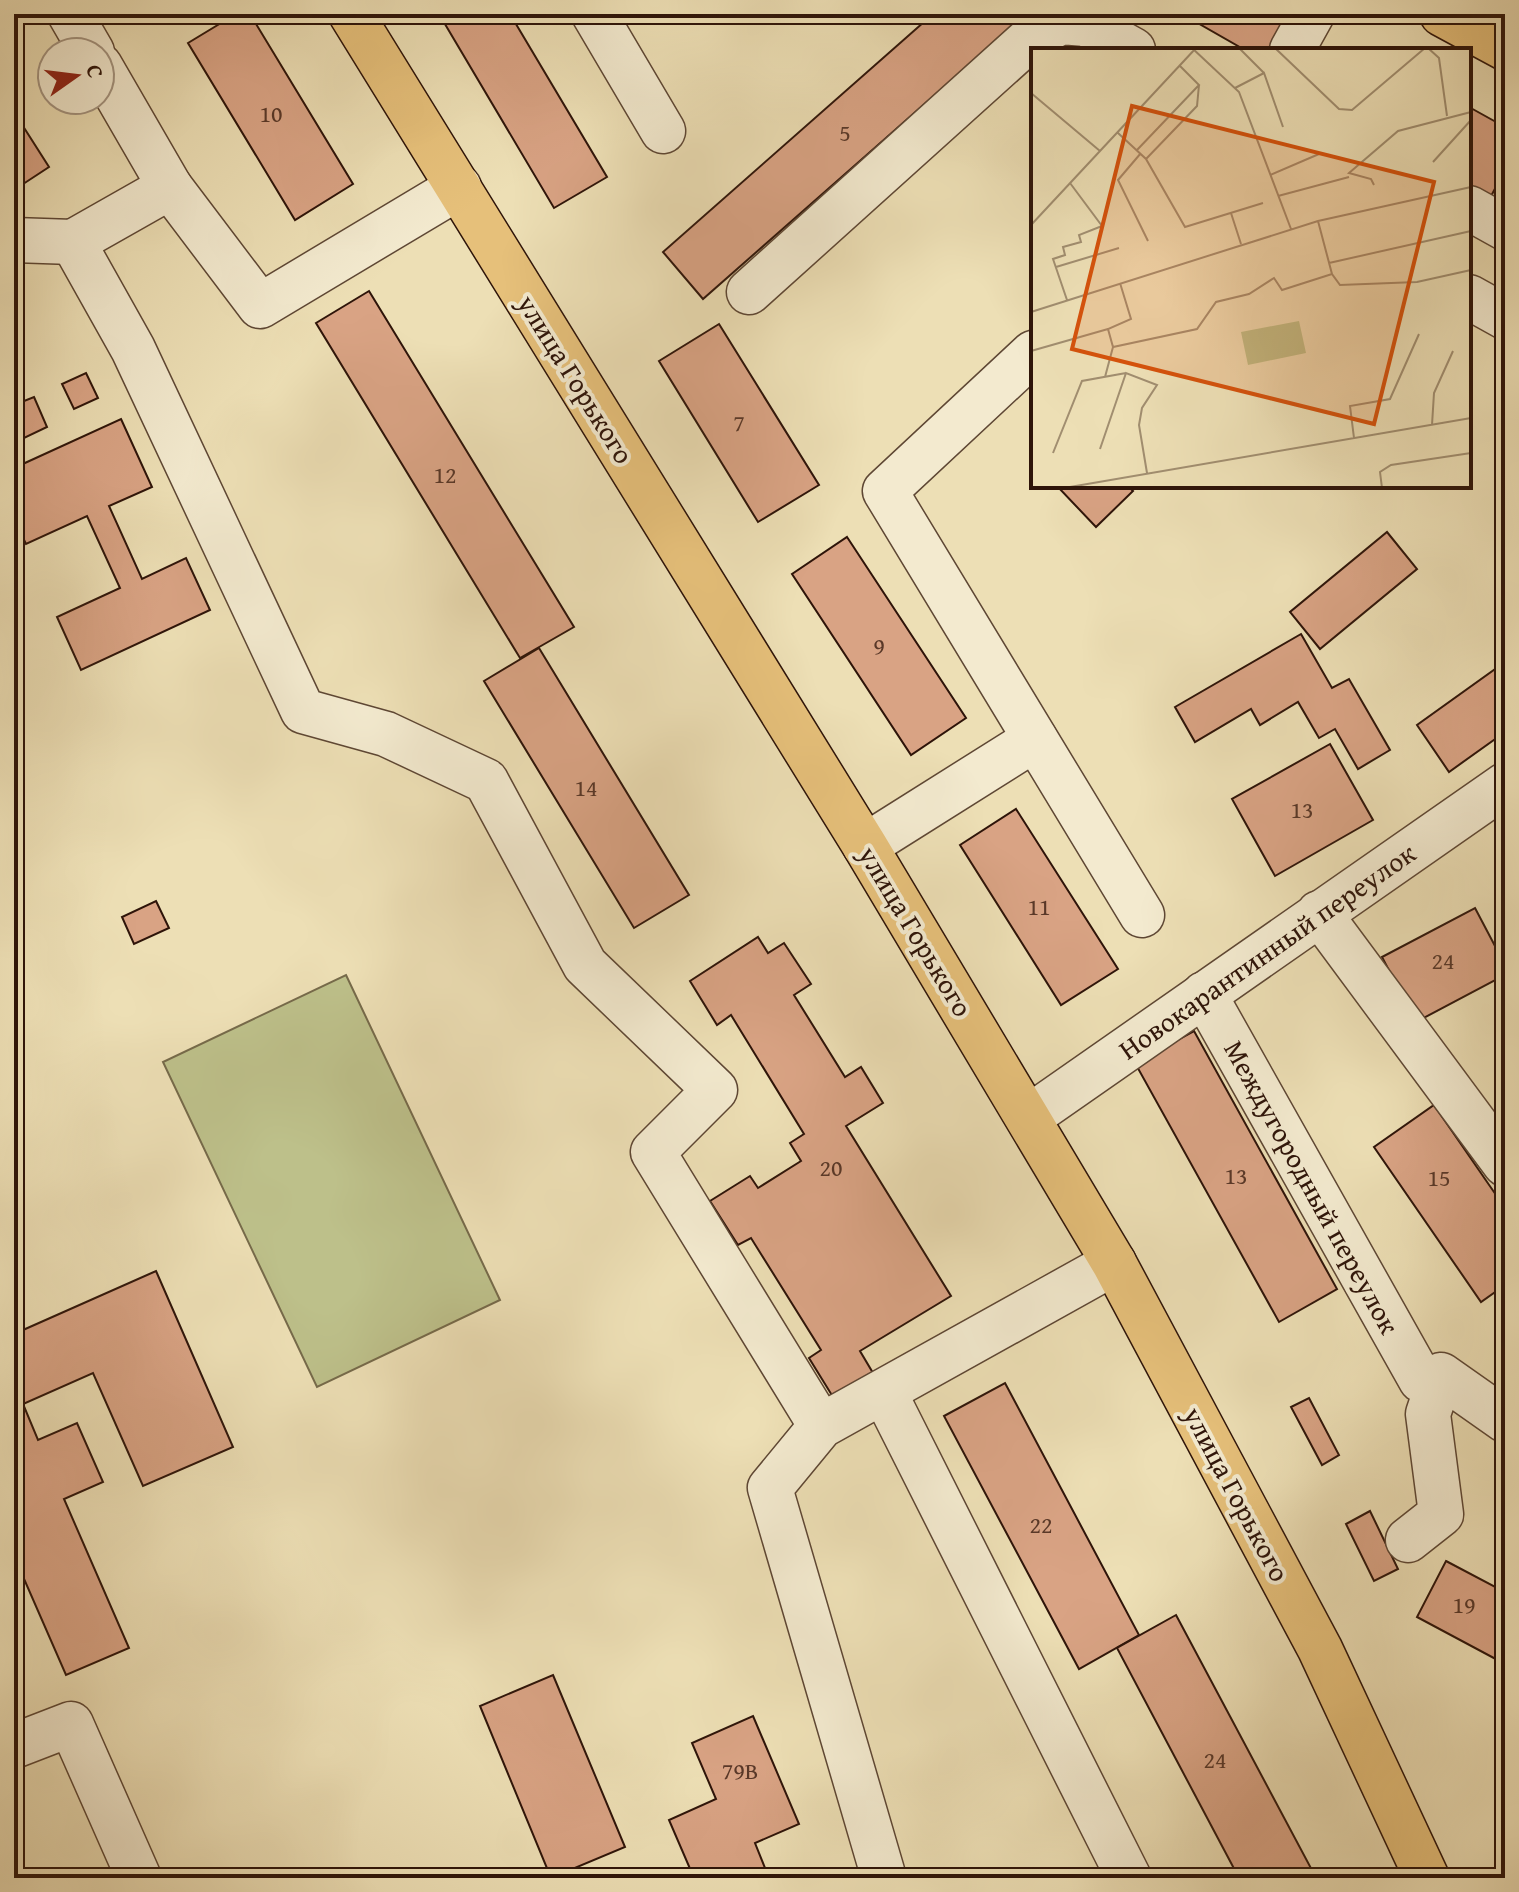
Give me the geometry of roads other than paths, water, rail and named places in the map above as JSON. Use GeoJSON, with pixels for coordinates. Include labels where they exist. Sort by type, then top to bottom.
{"type":"FeatureCollection","features":[{"type":"Feature","properties":{"kind":"main road","name":"улица Горького"},"geometry":{"type":"LineString","coordinates":[[351,14],[865,846],[1114,1263],[1320,1649],[1427,1878]]}},
{"type":"Feature","properties":{"kind":"main road"},"geometry":{"type":"LineString","coordinates":[[1442,14],[1505,48]]}},
{"type":"Feature","properties":{"kind":"lane"},"geometry":{"type":"LineString","coordinates":[[70,14],[83,36]]}},
{"type":"Feature","properties":{"kind":"lane"},"geometry":{"type":"LineString","coordinates":[[594,14],[663,131]]}},
{"type":"Feature","properties":{"kind":"lane"},"geometry":{"type":"LineString","coordinates":[[1293,48],[1312,14]]}},
{"type":"Feature","properties":{"kind":"lane"},"geometry":{"type":"LineString","coordinates":[[749,292],[1031,38],[1061,22],[1086,24],[1129,48]]}},
{"type":"Feature","properties":{"kind":"lane"},"geometry":{"type":"LineString","coordinates":[[116,94],[170,187],[260,306],[459,187]]}},
{"type":"Feature","properties":{"kind":"lane"},"geometry":{"type":"LineString","coordinates":[[14,240],[73,242],[170,187]]}},
{"type":"Feature","properties":{"kind":"lane"},"geometry":{"type":"LineString","coordinates":[[1471,209],[1505,228]]}},
{"type":"Feature","properties":{"kind":"lane"},"geometry":{"type":"LineString","coordinates":[[73,242],[133,349],[303,711],[386,734],[486,781],[585,965],[715,1090],[653,1152],[821,1426]]}},
{"type":"Feature","properties":{"kind":"lane"},"geometry":{"type":"LineString","coordinates":[[1471,298],[1505,317]]}},
{"type":"Feature","properties":{"kind":"lane"},"geometry":{"type":"LineString","coordinates":[[1031,355],[885,491],[1142,915]]}},
{"type":"Feature","properties":{"kind":"lane"},"geometry":{"type":"LineString","coordinates":[[865,846],[1035,739]]}},
{"type":"Feature","properties":{"kind":"lane","name":"Новокарантинный переулок"},"geometry":{"type":"LineString","coordinates":[[1029,1117],[1505,785]]}},
{"type":"Feature","properties":{"kind":"lane"},"geometry":{"type":"LineString","coordinates":[[1319,913],[1505,1164]]}},
{"type":"Feature","properties":{"kind":"lane","name":"Междугородный переулок"},"geometry":{"type":"LineString","coordinates":[[1204,994],[1431,1377],[1505,1420]]}},
{"type":"Feature","properties":{"kind":"lane"},"geometry":{"type":"LineString","coordinates":[[884,1878],[770,1488],[821,1426],[1114,1263]]}},
{"type":"Feature","properties":{"kind":"lane"},"geometry":{"type":"LineString","coordinates":[[1408,1540],[1441,1514],[1428,1414],[1431,1377]]}},
{"type":"Feature","properties":{"kind":"lane"},"geometry":{"type":"LineString","coordinates":[[884,1392],[1129,1878]]}},
{"type":"Feature","properties":{"kind":"lane"},"geometry":{"type":"LineString","coordinates":[[14,1746],[71,1724],[139,1878]]}}]}
